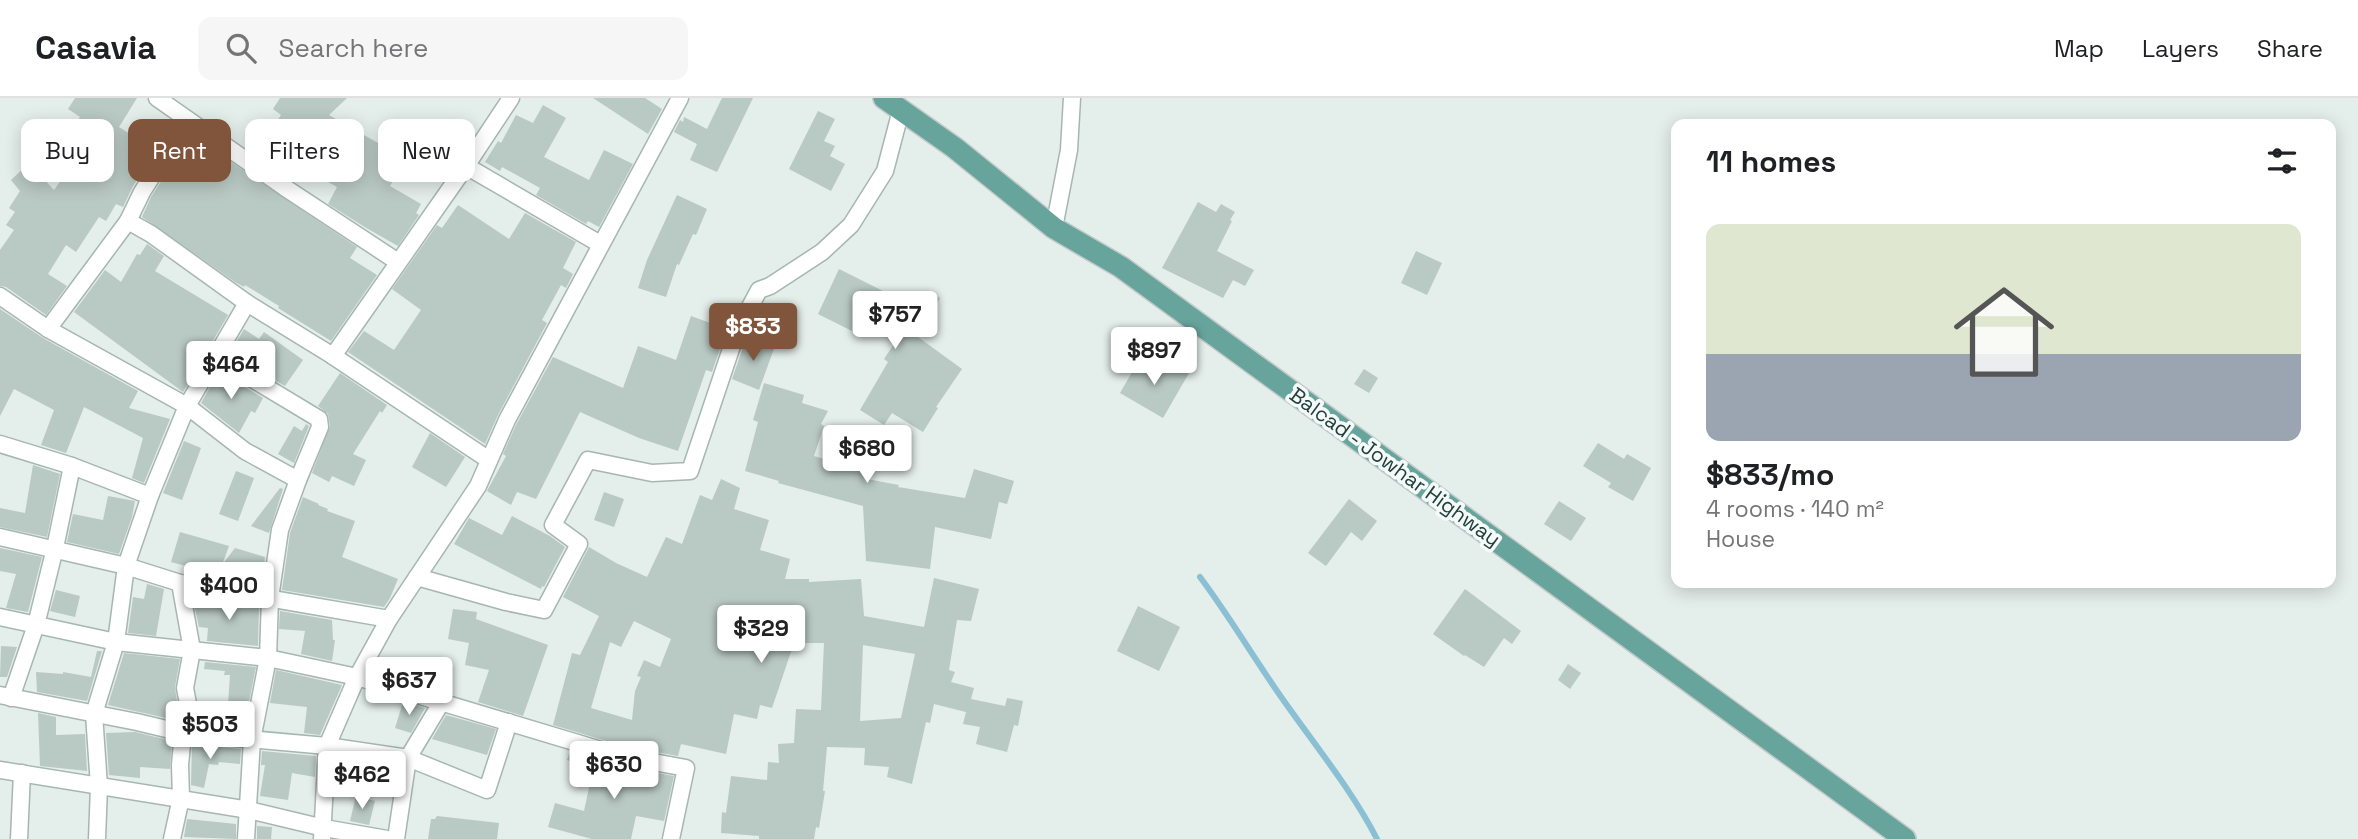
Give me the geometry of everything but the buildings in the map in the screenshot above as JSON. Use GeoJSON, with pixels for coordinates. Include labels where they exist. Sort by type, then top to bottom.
{"type":"FeatureCollection","features":[{"type":"Feature","properties":{"kind":"main road","name":"Balcad - Jowhar Highway"},"geometry":{"type":"LineString","coordinates":[[893,104],[955,148],[1054,228],[1121,267],[1905,839]]}},
{"type":"Feature","properties":{"kind":"street"},"geometry":{"type":"LineString","coordinates":[[157,98],[187,119]]}},
{"type":"Feature","properties":{"kind":"street"},"geometry":{"type":"LineString","coordinates":[[475,154],[511,98]]}},
{"type":"Feature","properties":{"kind":"street"},"geometry":{"type":"LineString","coordinates":[[323,833],[327,746],[357,677],[389,619],[478,485],[600,244],[680,98]]}},
{"type":"Feature","properties":{"kind":"street"},"geometry":{"type":"LineString","coordinates":[[1054,228],[1069,150],[1072,98]]}},
{"type":"Feature","properties":{"kind":"street"},"geometry":{"type":"LineString","coordinates":[[417,577],[544,610],[579,544],[553,525],[588,460],[652,473],[690,471],[737,331],[760,290],[822,252],[851,225],[885,170],[893,104]]}},
{"type":"Feature","properties":{"kind":"street"},"geometry":{"type":"LineString","coordinates":[[231,150],[398,262]]}},
{"type":"Feature","properties":{"kind":"street"},"geometry":{"type":"LineString","coordinates":[[475,171],[600,244]]}},
{"type":"Feature","properties":{"kind":"street"},"geometry":{"type":"LineString","coordinates":[[48,329],[128,221],[148,182]]}},
{"type":"Feature","properties":{"kind":"street"},"geometry":{"type":"LineString","coordinates":[[333,356],[456,182]]}},
{"type":"Feature","properties":{"kind":"street"},"geometry":{"type":"LineString","coordinates":[[128,221],[247,303],[333,356],[489,460]]}},
{"type":"Feature","properties":{"kind":"street"},"geometry":{"type":"LineString","coordinates":[[0,296],[48,329],[187,406],[246,451],[298,480]]}},
{"type":"Feature","properties":{"kind":"street"},"geometry":{"type":"LineString","coordinates":[[97,839],[99,786],[94,714],[116,642],[126,566],[150,496],[187,406],[247,303]]}},
{"type":"Feature","properties":{"kind":"street"},"geometry":{"type":"LineString","coordinates":[[216,357],[319,419],[320,428],[280,530],[270,598],[268,658],[252,740],[246,839]]}},
{"type":"Feature","properties":{"kind":"street"},"geometry":{"type":"LineString","coordinates":[[0,444],[72,466],[150,496]]}},
{"type":"Feature","properties":{"kind":"street"},"geometry":{"type":"LineString","coordinates":[[72,466],[36,625],[6,697],[183,733],[327,746],[408,758],[487,790],[509,722]]}},
{"type":"Feature","properties":{"kind":"street"},"geometry":{"type":"LineString","coordinates":[[0,537],[126,566],[180,583],[389,619]]}},
{"type":"Feature","properties":{"kind":"street"},"geometry":{"type":"LineString","coordinates":[[172,839],[181,798],[180,765],[188,709],[185,688],[192,650],[180,583]]}},
{"type":"Feature","properties":{"kind":"street"},"geometry":{"type":"LineString","coordinates":[[0,617],[116,642],[268,658],[357,677],[621,756],[685,768],[671,839]]}},
{"type":"Feature","properties":{"kind":"street"},"geometry":{"type":"LineString","coordinates":[[396,839],[408,758],[441,703]]}},
{"type":"Feature","properties":{"kind":"street"},"geometry":{"type":"LineString","coordinates":[[0,770],[249,810],[323,833],[387,839]]}},
{"type":"Feature","properties":{"kind":"street"},"geometry":{"type":"LineString","coordinates":[[19,839],[22,773]]}},
{"type":"Feature","properties":{"kind":"waterway"},"geometry":{"type":"LineString","coordinates":[[1200,577],[1345,786],[1377,839]]}}]}
